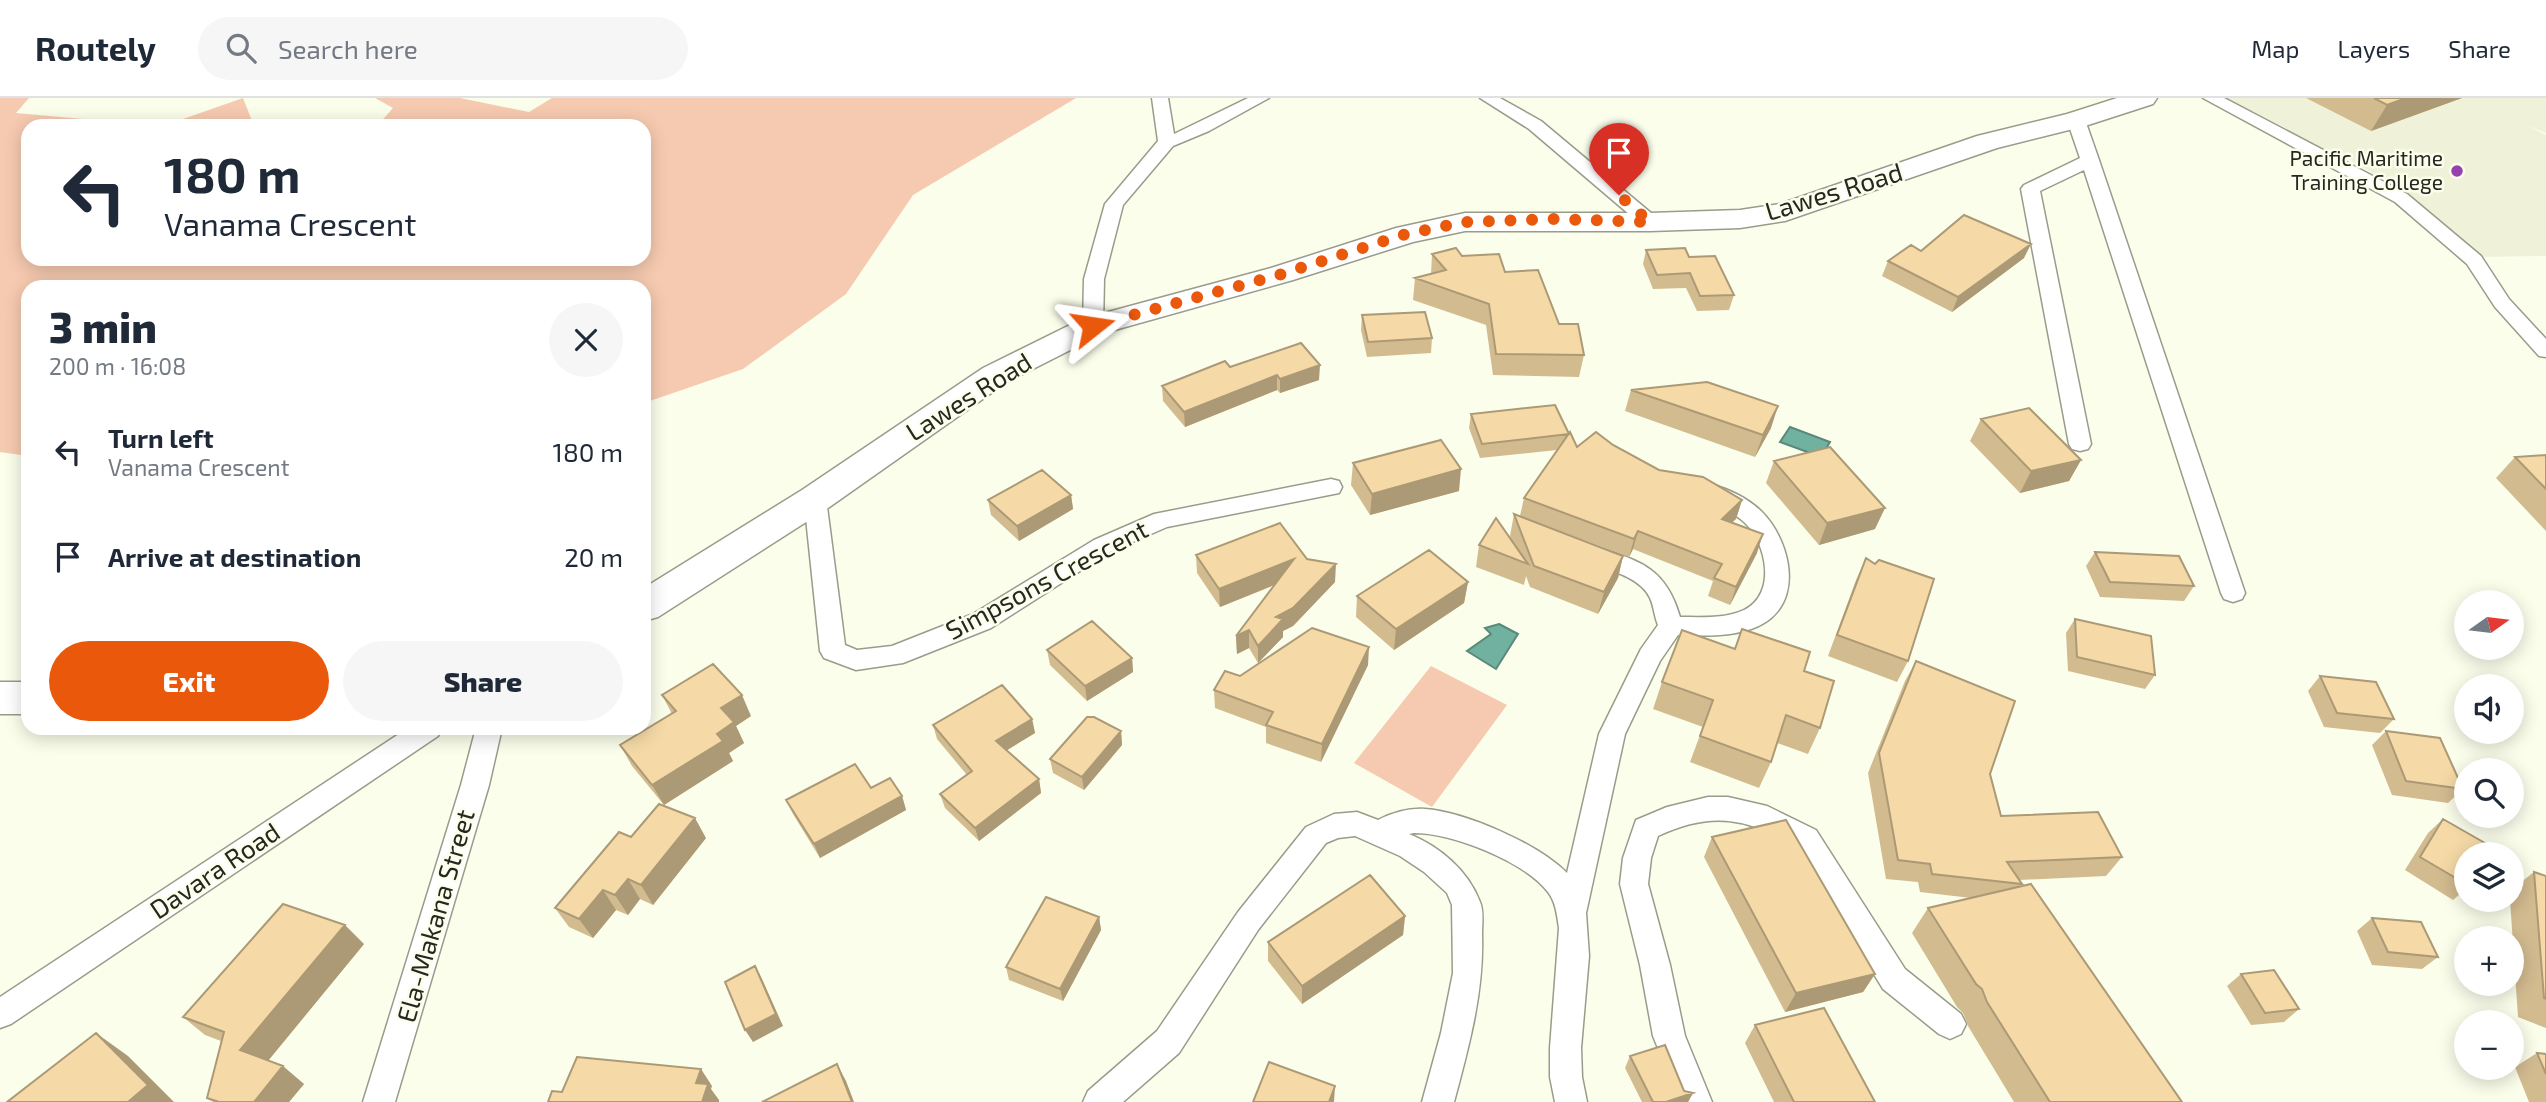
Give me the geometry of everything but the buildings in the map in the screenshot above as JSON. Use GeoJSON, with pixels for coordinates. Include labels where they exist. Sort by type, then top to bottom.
{"type":"FeatureCollection","features":[{"type":"Feature","properties":{"kind":"main road","name":"Lawes Road"},"geometry":{"type":"LineString","coordinates":[[651,603],[815,499],[995,375],[1093,326],[1282,274],[1406,234],[1465,222],[1555,219],[1650,222],[1740,219],[1785,212],[1987,142],[2076,120],[2144,98]]}},
{"type":"Feature","properties":{"kind":"main road"},"geometry":{"type":"LineString","coordinates":[[0,698],[21,698]]}},
{"type":"Feature","properties":{"kind":"street"},"geometry":{"type":"LineString","coordinates":[[1160,98],[1167,142]]}},
{"type":"Feature","properties":{"kind":"street"},"geometry":{"type":"LineString","coordinates":[[1093,326],[1094,279],[1114,204],[1167,142],[1197,133],[1227,114],[1261,98]]}},
{"type":"Feature","properties":{"kind":"street"},"geometry":{"type":"LineString","coordinates":[[1488,98],[1535,125],[1650,222]]}},
{"type":"Feature","properties":{"kind":"street"},"geometry":{"type":"LineString","coordinates":[[2211,98],[2401,198],[2474,260],[2502,303],[2546,351]]}},
{"type":"Feature","properties":{"kind":"street"},"geometry":{"type":"LineString","coordinates":[[2076,120],[2233,593]]}},
{"type":"Feature","properties":{"kind":"street"},"geometry":{"type":"LineString","coordinates":[[2080,444],[2030,189],[2090,160]]}},
{"type":"Feature","properties":{"kind":"street"},"geometry":{"type":"LineString","coordinates":[[1671,626],[1711,626],[1753,618],[1770,603],[1776,588],[1777,562],[1768,537],[1755,518],[1727,500],[1693,485]]}},
{"type":"Feature","properties":{"kind":"street","name":"Simpsons Crescent"},"geometry":{"type":"LineString","coordinates":[[815,499],[833,651],[856,660],[894,656],[982,621],[1102,546],[1162,520],[1331,487]]}},
{"type":"Feature","properties":{"kind":"street"},"geometry":{"type":"LineString","coordinates":[[1571,547],[1643,575],[1661,595],[1663,610],[1671,626]]}},
{"type":"Feature","properties":{"kind":"street"},"geometry":{"type":"LineString","coordinates":[[1571,1102],[1566,1087],[1564,1036],[1572,983],[1573,909],[1612,734],[1650,656],[1671,626]]}},
{"type":"Feature","properties":{"kind":"street","name":"Davara Road"},"geometry":{"type":"LineString","coordinates":[[0,1014],[418,735]]}},
{"type":"Feature","properties":{"kind":"street","name":"Ela-Makana Street"},"geometry":{"type":"LineString","coordinates":[[379,1102],[475,785],[487,735]]}},
{"type":"Feature","properties":{"kind":"street"},"geometry":{"type":"LineString","coordinates":[[1696,1102],[1669,1036],[1655,965],[1634,884],[1637,858],[1646,828],[1673,814],[1706,807],[1746,809],[1784,824],[1806,839],[1894,979],[1950,1024]]}},
{"type":"Feature","properties":{"kind":"street"},"geometry":{"type":"LineString","coordinates":[[1381,833],[1391,825],[1407,822],[1429,820],[1446,823],[1497,844],[1552,877],[1573,909]]}},
{"type":"Feature","properties":{"kind":"street"},"geometry":{"type":"LineString","coordinates":[[1099,1102],[1168,1042],[1248,921],[1316,835],[1334,826],[1357,824],[1381,833],[1434,863],[1457,884],[1467,905],[1468,973],[1457,1033],[1438,1102]]}},
{"type":"Feature","properties":{"kind":"shaded area"},"geometry":{"type":"Polygon","coordinates":[[[0,98],[29,98],[16,113],[83,119],[21,119],[21,266],[651,266],[651,119],[383,119],[393,108],[375,98],[460,98],[529,112],[552,98],[1076,98],[913,195],[846,294],[743,369],[651,401],[651,280],[21,280],[21,455],[0,452],[0,98]]]}},
{"type":"Feature","properties":{"kind":"shaded area"},"geometry":{"type":"Polygon","coordinates":[[[243,98],[251,119],[183,119],[243,98]]]}},
{"type":"Feature","properties":{"kind":"shaded area","name":"Pacific Maritime Training College"},"geometry":{"type":"Polygon","coordinates":[[[2207,98],[2546,98],[2546,133],[2526,125],[2546,135],[2546,256],[2476,257],[2403,191],[2333,150],[2308,154],[2207,98]]]}},
{"type":"Feature","properties":{"kind":"shaded area"},"geometry":{"type":"Polygon","coordinates":[[[1431,666],[1507,705],[1432,807],[1354,763],[1431,666]]]}},
{"type":"Feature","properties":{"kind":"water"},"geometry":{"type":"Polygon","coordinates":[[[1790,427],[1830,442],[1821,457],[1780,442],[1790,427]]]}},
{"type":"Feature","properties":{"kind":"water"},"geometry":{"type":"Polygon","coordinates":[[[1499,624],[1518,634],[1496,669],[1467,651],[1491,634],[1485,628],[1499,624]]]}},
{"type":"Feature","properties":{"kind":"place","name":"Pacific Maritime Training College"},"geometry":{"type":"Point","coordinates":[2457,171]}},
{"type":"Feature","properties":{"kind":"route"},"geometry":{"type":"LineString","coordinates":[[1093,326],[1282,274],[1406,234],[1465,222],[1555,219],[1650,222],[1619,195]]}}]}
